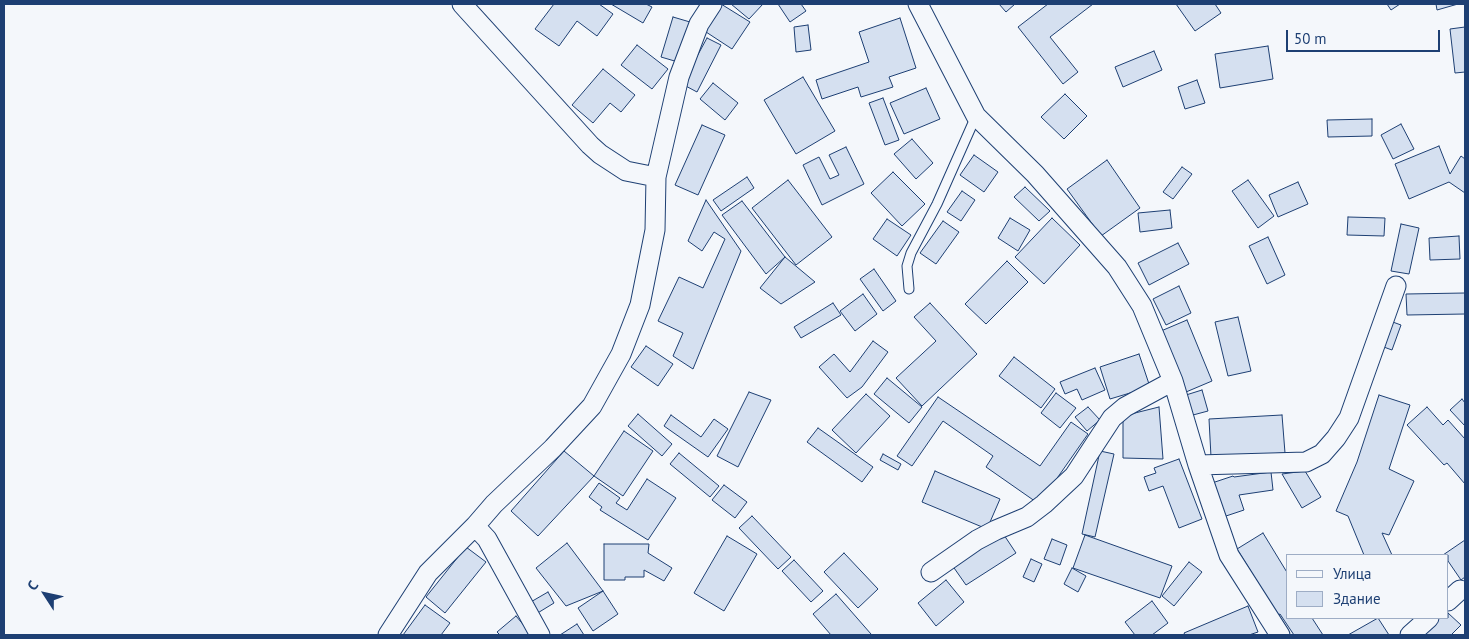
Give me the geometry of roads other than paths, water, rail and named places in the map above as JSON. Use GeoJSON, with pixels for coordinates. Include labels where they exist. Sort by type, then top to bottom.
{"type":"FeatureCollection","features":[{"type":"Feature","properties":{"kind":"street"},"geometry":{"type":"LineString","coordinates":[[462,4],[590,146],[626,171],[656,177]]}},
{"type":"Feature","properties":{"kind":"street"},"geometry":{"type":"LineString","coordinates":[[388,635],[428,574],[494,504],[553,448],[592,406],[621,354],[640,305],[655,230],[656,177],[678,77],[700,24],[712,4]]}},
{"type":"Feature","properties":{"kind":"street"},"geometry":{"type":"LineString","coordinates":[[918,4],[976,116],[1035,174],[1117,267],[1142,306],[1173,381],[1198,465],[1229,556],[1280,635]]}},
{"type":"Feature","properties":{"kind":"street"},"geometry":{"type":"LineString","coordinates":[[1198,465],[1306,462],[1322,454],[1336,438],[1349,418],[1396,286]]}},
{"type":"Feature","properties":{"kind":"street"},"geometry":{"type":"LineString","coordinates":[[931,572],[977,540],[1027,517],[1044,504],[1074,476],[1112,418],[1125,407],[1173,381]]}},
{"type":"Feature","properties":{"kind":"street"},"geometry":{"type":"LineString","coordinates":[[475,526],[487,539],[540,635]]}},
{"type":"Feature","properties":{"kind":"street"},"geometry":{"type":"LineString","coordinates":[[1410,635],[1428,619]]}},
{"type":"Feature","properties":{"kind":"lane"},"geometry":{"type":"LineString","coordinates":[[909,290],[907,266],[911,254],[937,204],[976,116]]}}]}
